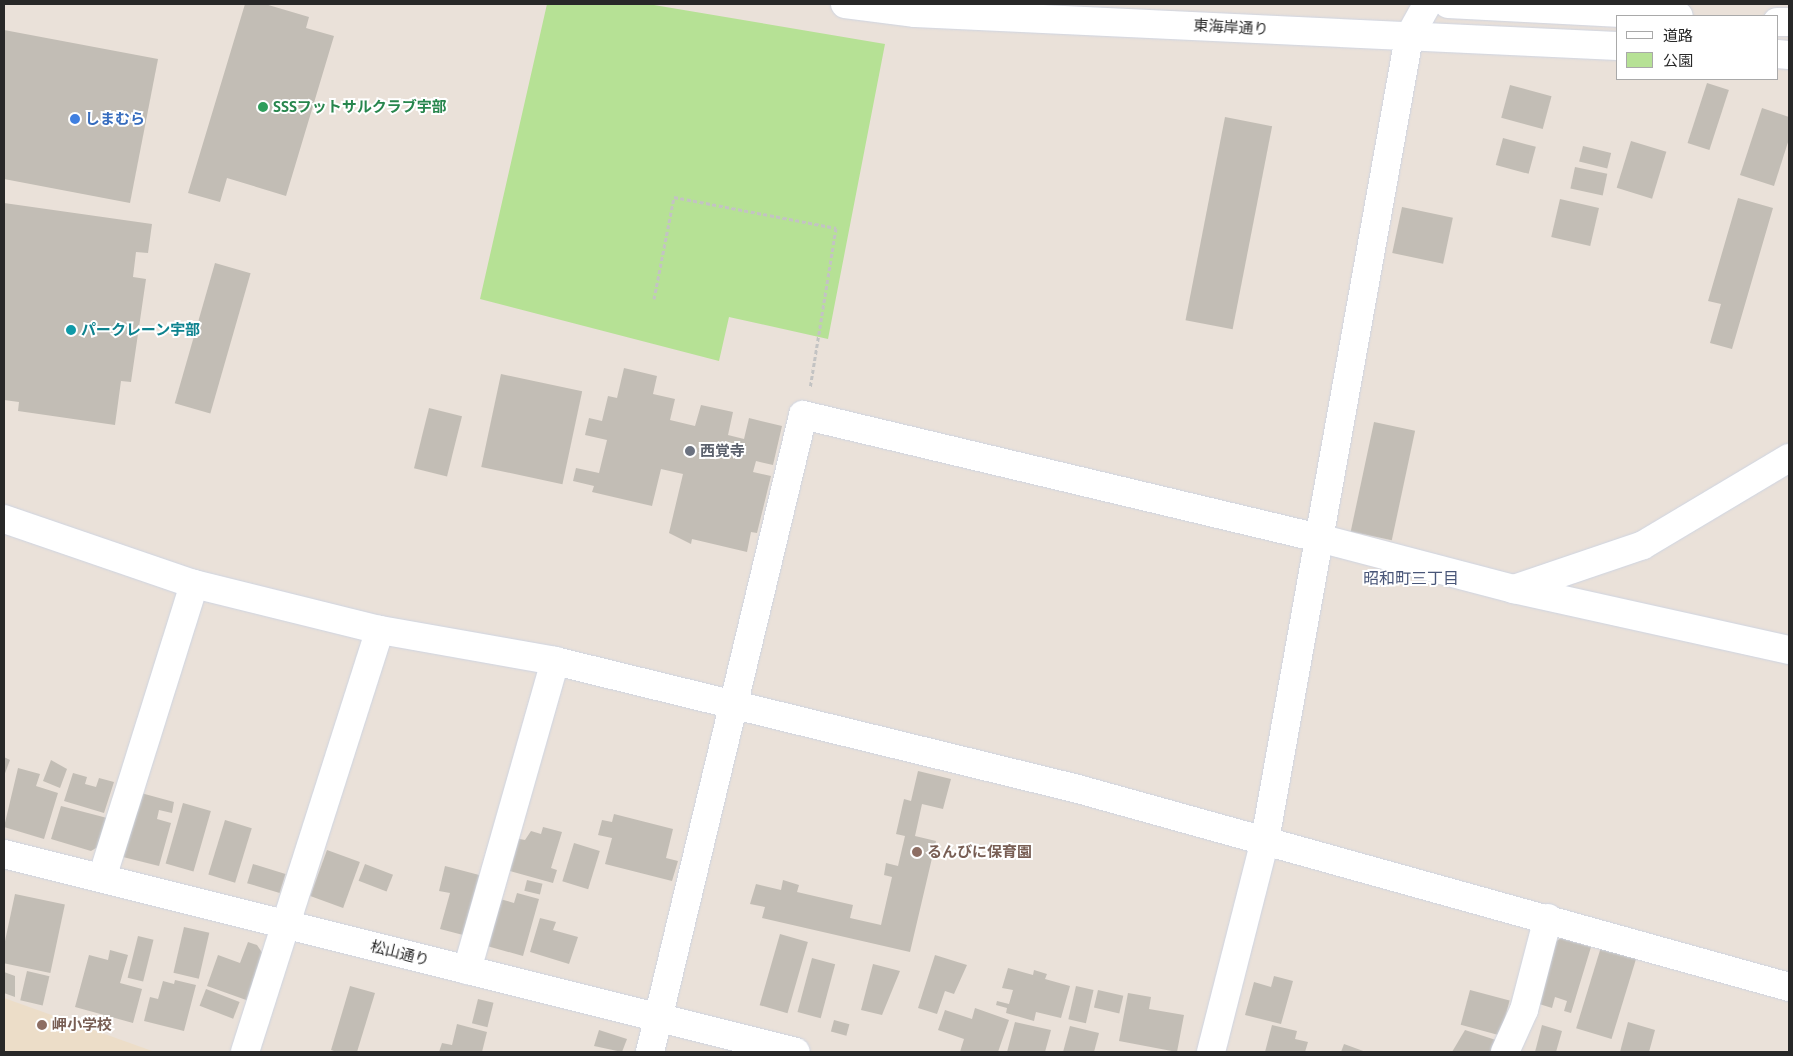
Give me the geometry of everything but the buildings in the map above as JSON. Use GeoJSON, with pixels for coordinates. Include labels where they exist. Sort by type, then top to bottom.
{"type":"FeatureCollection","features":[{"type":"Feature","properties":{"kind":"street","name":"東海岸通り"},"geometry":{"type":"LineString","coordinates":[[845,4],[915,13],[1616,46]]}},
{"type":"Feature","properties":{"kind":"street"},"geometry":{"type":"LineString","coordinates":[[1211,1052],[1265,840],[1410,36],[1427,4]]}},
{"type":"Feature","properties":{"kind":"street"},"geometry":{"type":"LineString","coordinates":[[1448,4],[1660,15]]}},
{"type":"Feature","properties":{"kind":"street"},"geometry":{"type":"LineString","coordinates":[[650,1052],[655,1017],[803,415],[1319,538],[1514,589],[1789,650]]}},
{"type":"Feature","properties":{"kind":"street"},"geometry":{"type":"LineString","coordinates":[[1514,589],[1643,545],[1789,458]]}},
{"type":"Feature","properties":{"kind":"street"},"geometry":{"type":"LineString","coordinates":[[4,519],[194,584],[380,630],[555,661],[1265,840],[1789,987]]}},
{"type":"Feature","properties":{"kind":"street"},"geometry":{"type":"LineString","coordinates":[[102,878],[194,584]]}},
{"type":"Feature","properties":{"kind":"street"},"geometry":{"type":"LineString","coordinates":[[245,1052],[380,630]]}},
{"type":"Feature","properties":{"kind":"street"},"geometry":{"type":"LineString","coordinates":[[467,970],[555,661]]}},
{"type":"Feature","properties":{"kind":"street","name":"松山通り"},"geometry":{"type":"LineString","coordinates":[[4,854],[796,1052]]}},
{"type":"Feature","properties":{"kind":"street"},"geometry":{"type":"LineString","coordinates":[[1505,1052],[1524,1010],[1548,918]]}},
{"type":"Feature","properties":{"kind":"path"},"geometry":{"type":"LineString","coordinates":[[654,299],[674,197],[836,228],[803,415]]}},
{"type":"Feature","properties":{"kind":"shaded area","name":"岬小学校"},"geometry":{"type":"Polygon","coordinates":[[[4,998],[155,1052],[4,1052],[4,998]]]}},
{"type":"Feature","properties":{"kind":"green space"},"geometry":{"type":"Polygon","coordinates":[[[547,4],[648,4],[885,44],[828,339],[729,317],[719,361],[480,299],[547,4]]]}},
{"type":"Feature","properties":{"kind":"place","name":"SSSフットサルクラブ宇部"},"geometry":{"type":"Point","coordinates":[263,107]}},
{"type":"Feature","properties":{"kind":"place","name":"しまむら"},"geometry":{"type":"Point","coordinates":[75,119]}},
{"type":"Feature","properties":{"kind":"place","name":"パークレーン宇部"},"geometry":{"type":"Point","coordinates":[71,330]}},
{"type":"Feature","properties":{"kind":"place","name":"西覚寺"},"geometry":{"type":"Point","coordinates":[690,451]}},
{"type":"Feature","properties":{"kind":"place","name":"るんびに保育園"},"geometry":{"type":"Point","coordinates":[917,852]}},
{"type":"Feature","properties":{"kind":"place","name":"岬小学校"},"geometry":{"type":"Point","coordinates":[42,1025]}},
{"type":"Feature","properties":{"kind":"district","name":"昭和町三丁目"},"geometry":{"type":"Point","coordinates":[1411,578]}}]}
